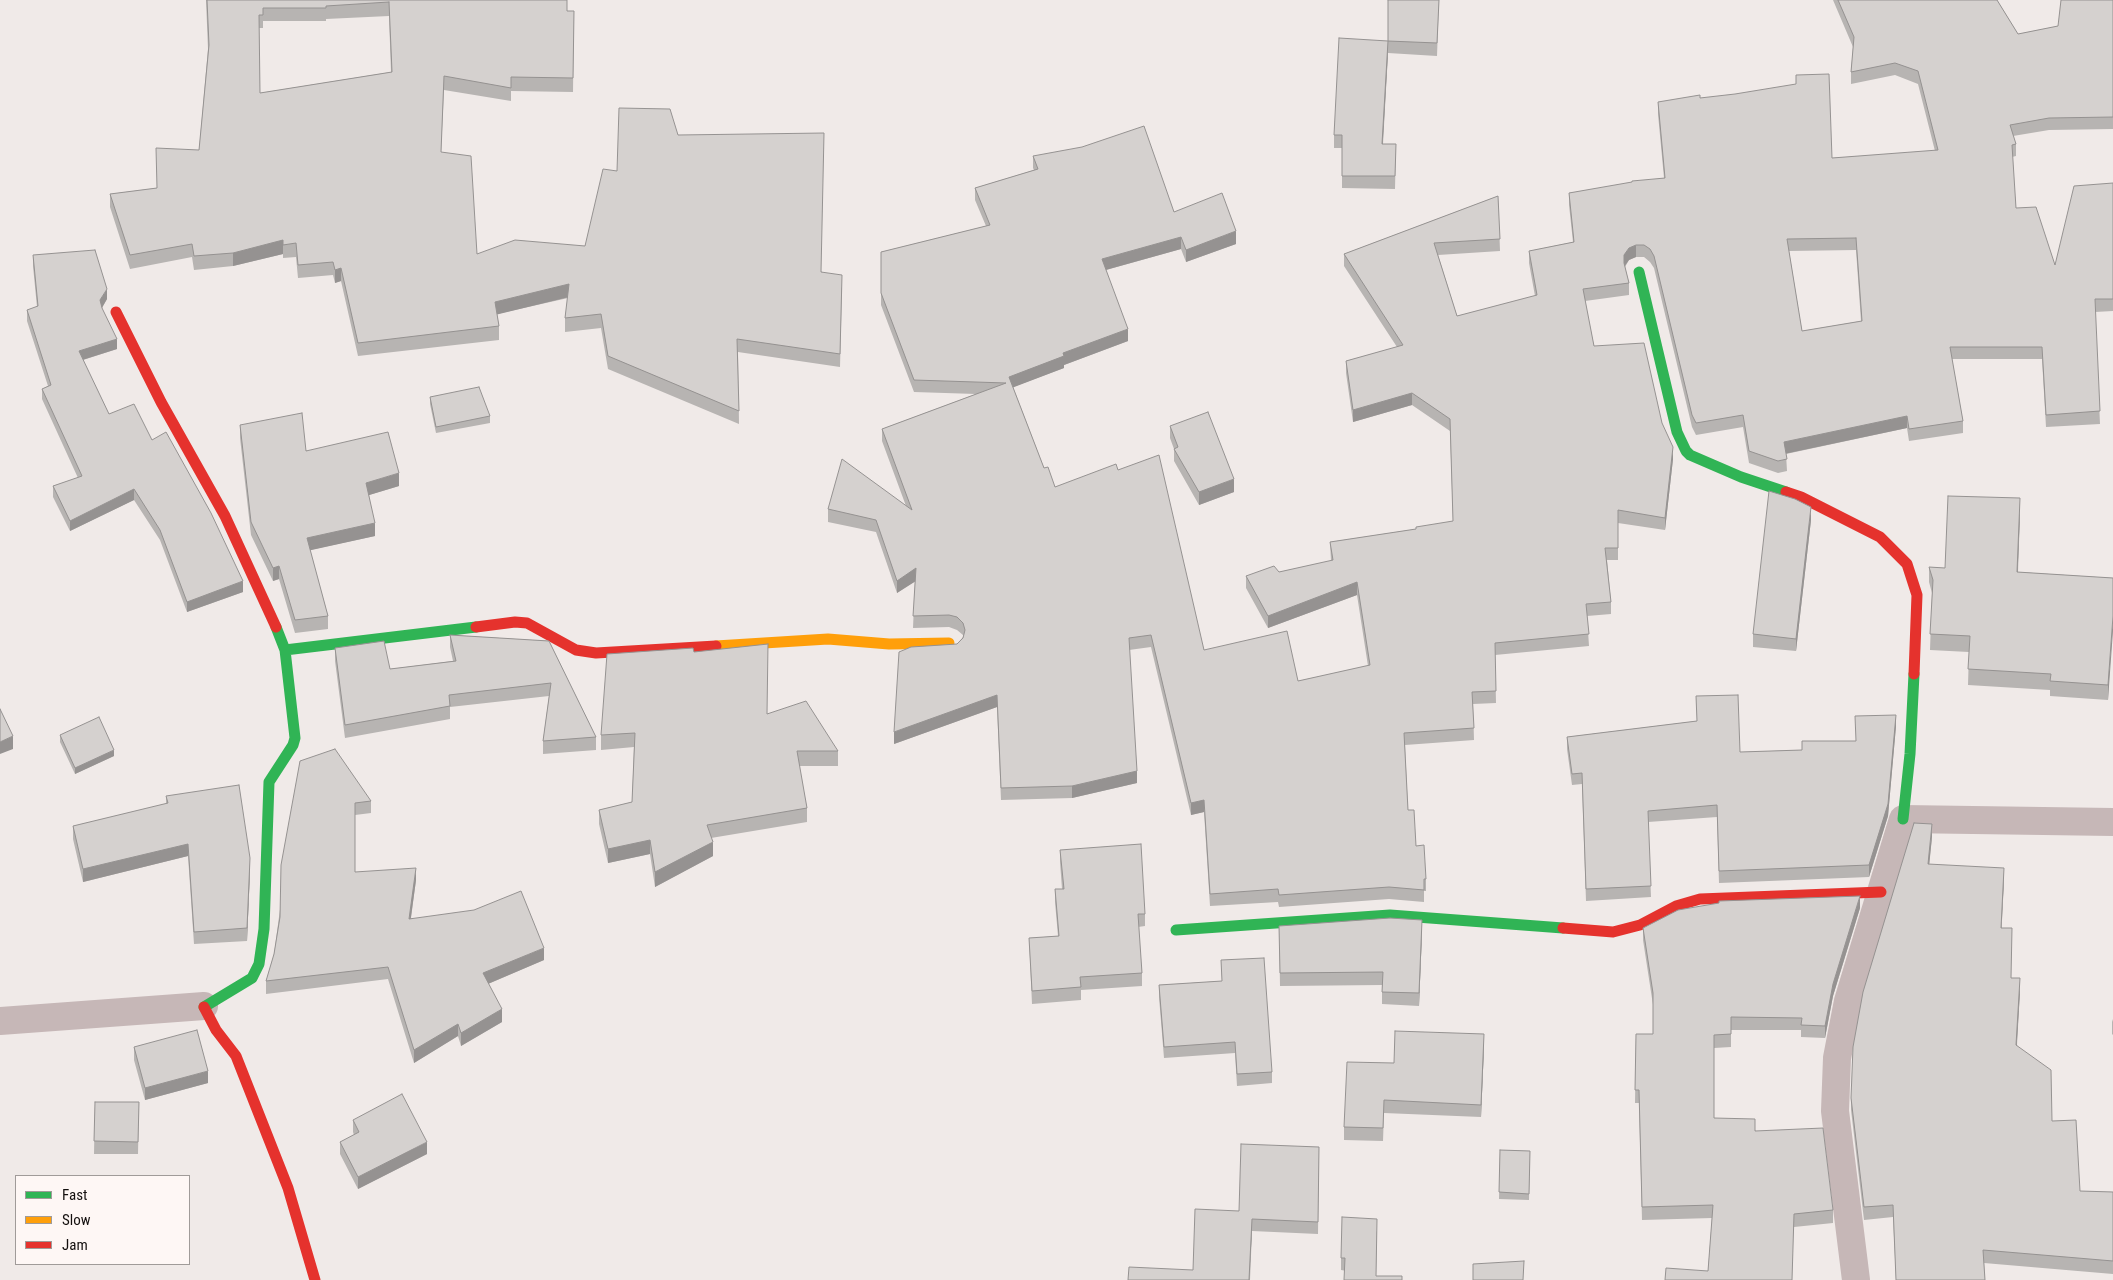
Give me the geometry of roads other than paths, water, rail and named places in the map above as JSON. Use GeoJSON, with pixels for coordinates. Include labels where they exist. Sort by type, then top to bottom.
{"type":"FeatureCollection","features":[{"type":"Feature","properties":{"kind":"street"},"geometry":{"type":"LineString","coordinates":[[1639,272],[1668,387],[1677,432],[1686,451],[1690,455],[1741,477],[1801,497],[1880,537],[1907,564],[1917,595],[1910,754],[1903,819],[1848,1001],[1837,1058],[1835,1110],[1856,1280]]}},
{"type":"Feature","properties":{"kind":"street"},"geometry":{"type":"LineString","coordinates":[[0,1021],[204,1006],[244,984],[255,975],[259,964],[264,929],[269,782],[293,745],[295,738],[284,650],[270,612],[225,516],[161,402],[116,312]]}},
{"type":"Feature","properties":{"kind":"street"},"geometry":{"type":"LineString","coordinates":[[284,650],[515,622],[536,626],[576,650],[596,652],[828,639],[889,644],[949,643]]}},
{"type":"Feature","properties":{"kind":"street"},"geometry":{"type":"LineString","coordinates":[[1903,819],[2113,822]]}},
{"type":"Feature","properties":{"kind":"street"},"geometry":{"type":"LineString","coordinates":[[1176,930],[1390,915],[1612,932],[1640,925],[1676,906],[1700,899],[1881,892]]}},
{"type":"Feature","properties":{"kind":"street"},"geometry":{"type":"LineString","coordinates":[[204,1006],[216,1030],[236,1056],[288,1188],[315,1280]]}}]}
